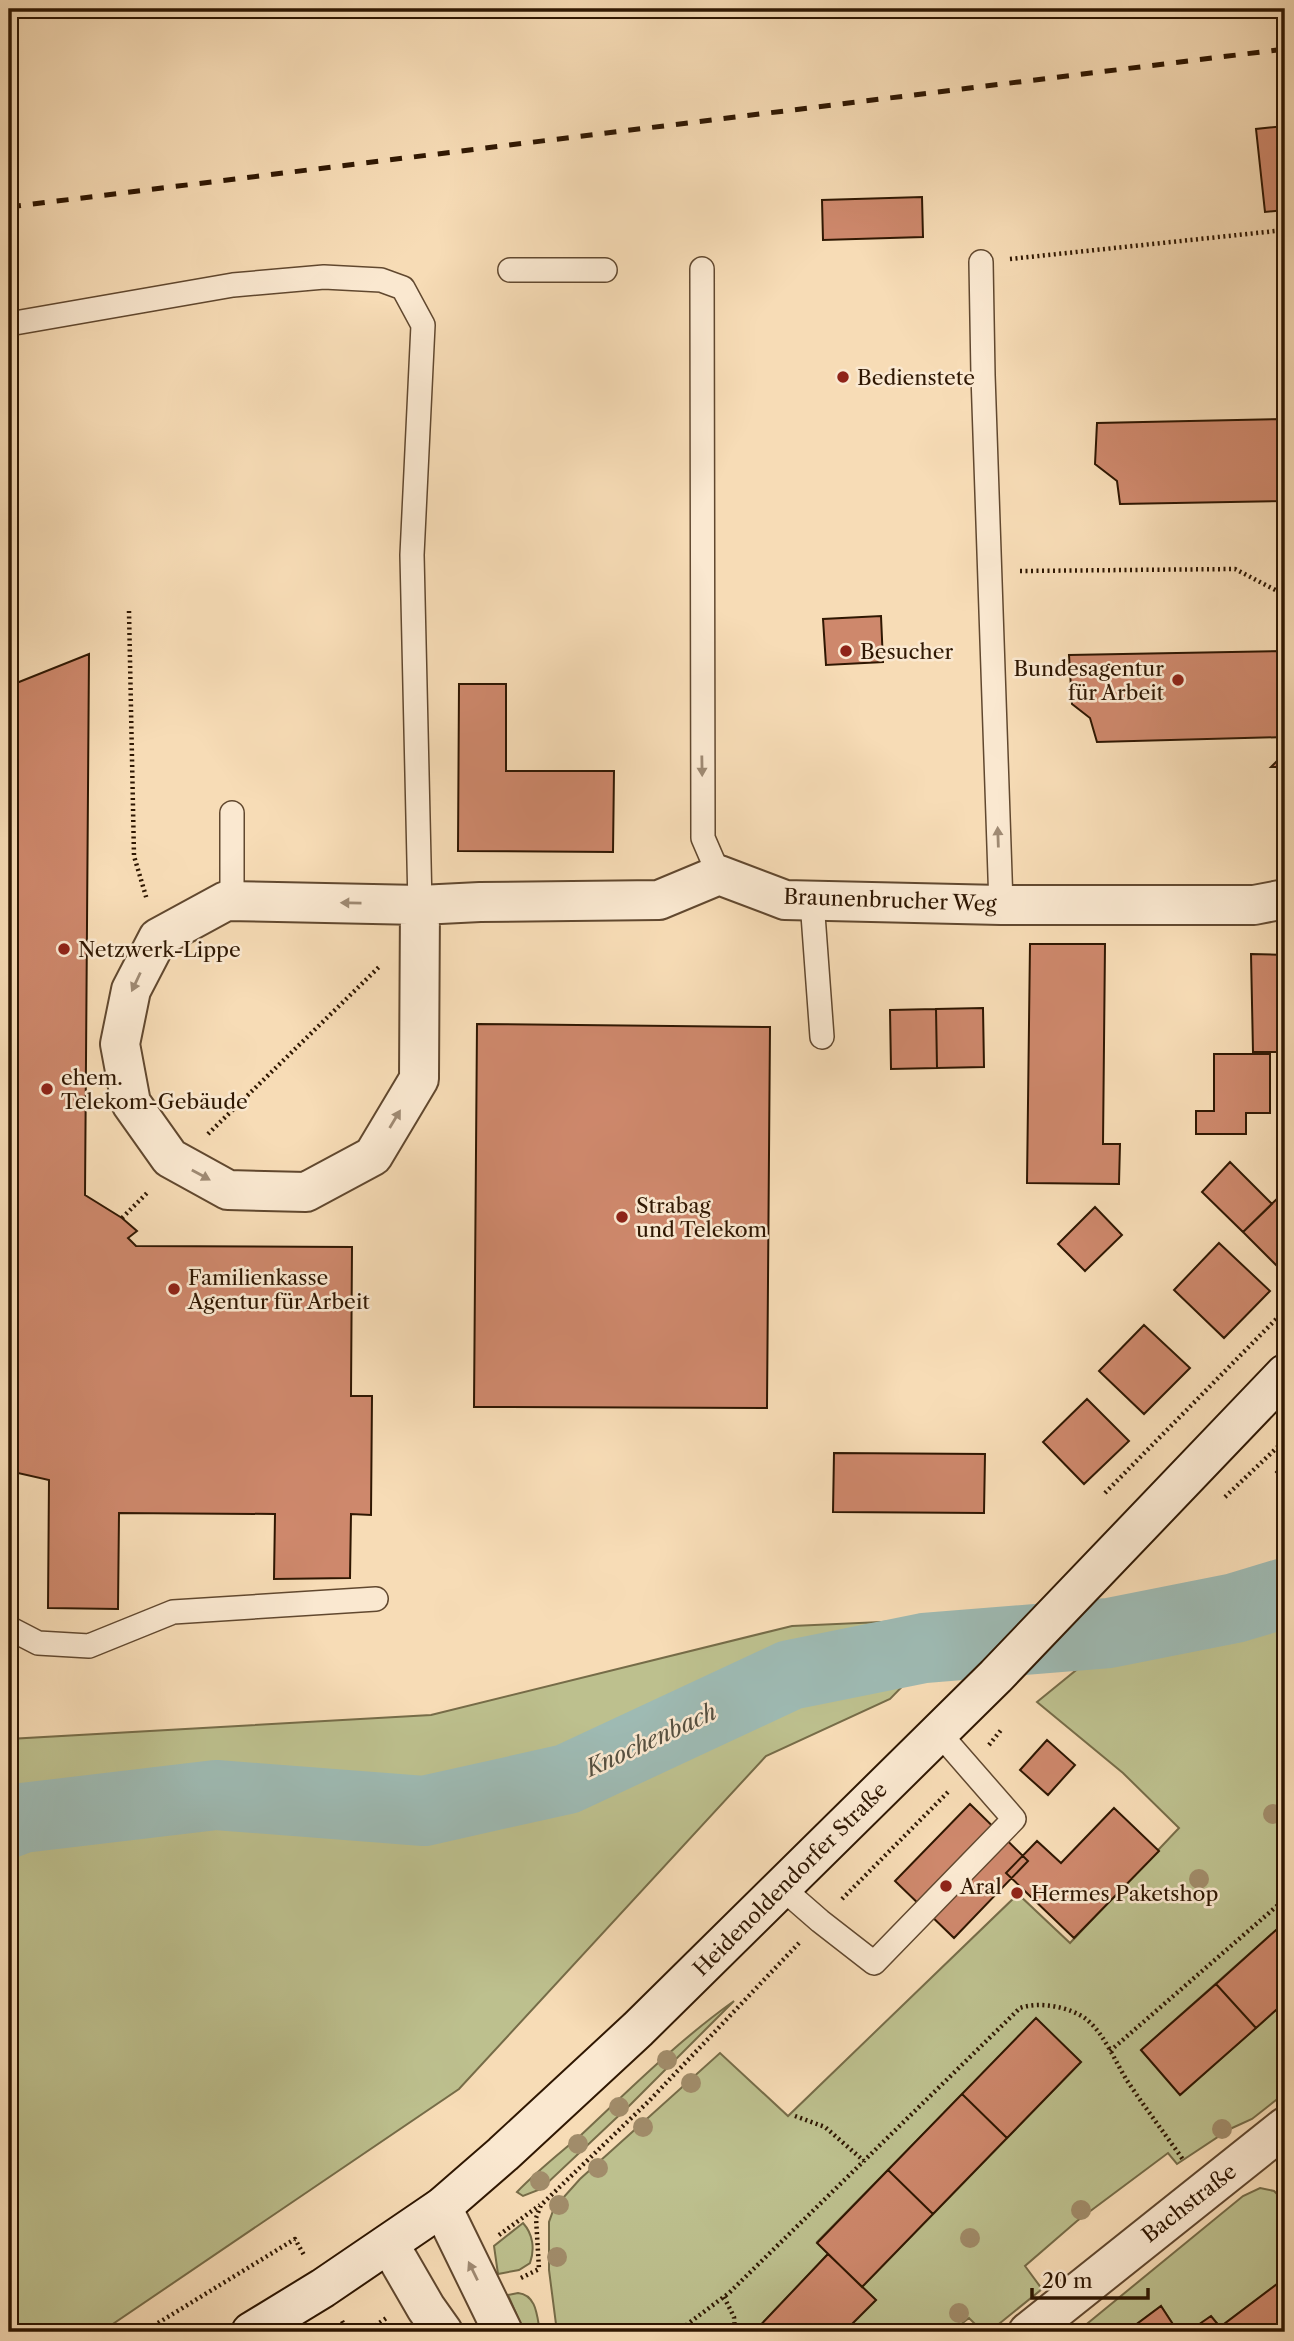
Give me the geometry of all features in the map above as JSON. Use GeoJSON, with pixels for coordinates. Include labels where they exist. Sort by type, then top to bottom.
{"type":"FeatureCollection","features":[{"type":"Feature","properties":{"kind":"street"},"geometry":{"type":"LineString","coordinates":[[420,905],[419,1079],[373,1156],[306,1192],[228,1190],[170,1158],[131,1102],[120,1044],[131,990],[158,938],[226,901],[420,905],[659,900],[719,875]]}},
{"type":"Feature","properties":{"kind":"street","name":"Braunenbrucher Weg"},"geometry":{"type":"LineString","coordinates":[[719,875],[785,900],[1001,905],[1254,905],[1285,899]]}},
{"type":"Feature","properties":{"kind":"street","name":"Heidenoldendorfer Straße"},"geometry":{"type":"LineString","coordinates":[[251,2332],[442,2207],[638,2029],[996,1676],[1285,1374]]}},
{"type":"Feature","properties":{"kind":"street","name":"Bachstraße"},"geometry":{"type":"LineString","coordinates":[[1028,2332],[1205,2190],[1282,2137]]}},
{"type":"Feature","properties":{"kind":"street"},"geometry":{"type":"LineString","coordinates":[[442,2207],[503,2332]]}},
{"type":"Feature","properties":{"kind":"street"},"geometry":{"type":"LineString","coordinates":[[389,2244],[443,2332]]}},
{"type":"Feature","properties":{"kind":"lane"},"geometry":{"type":"LineString","coordinates":[[981,262],[1001,905]]}},
{"type":"Feature","properties":{"kind":"lane"},"geometry":{"type":"LineString","coordinates":[[702,269],[703,838],[719,875]]}},
{"type":"Feature","properties":{"kind":"lane"},"geometry":{"type":"LineString","coordinates":[[510,270],[605,270]]}},
{"type":"Feature","properties":{"kind":"lane"},"geometry":{"type":"LineString","coordinates":[[9,324],[233,285],[324,277],[381,279],[403,288],[423,325],[412,555],[420,905]]}},
{"type":"Feature","properties":{"kind":"lane"},"geometry":{"type":"LineString","coordinates":[[232,813],[232,901]]}},
{"type":"Feature","properties":{"kind":"lane"},"geometry":{"type":"LineString","coordinates":[[813,901],[822,1037]]}},
{"type":"Feature","properties":{"kind":"lane"},"geometry":{"type":"LineString","coordinates":[[9,1628],[38,1643],[89,1646],[173,1612],[376,1599]]}},
{"type":"Feature","properties":{"kind":"lane"},"geometry":{"type":"LineString","coordinates":[[781,1886],[874,1963],[1014,1819],[939,1733]]}},
{"type":"Feature","properties":{"kind":"path"},"geometry":{"type":"LineString","coordinates":[[981,262],[1285,230]]}},
{"type":"Feature","properties":{"kind":"path"},"geometry":{"type":"LineString","coordinates":[[990,572],[1235,569],[1285,595]]}},
{"type":"Feature","properties":{"kind":"path"},"geometry":{"type":"LineString","coordinates":[[129,611],[134,856],[158,938]]}},
{"type":"Feature","properties":{"kind":"path"},"geometry":{"type":"LineString","coordinates":[[122,1218],[381,966]]}},
{"type":"Feature","properties":{"kind":"path"},"geometry":{"type":"LineString","coordinates":[[1105,1493],[1285,1310]]}},
{"type":"Feature","properties":{"kind":"path"},"geometry":{"type":"LineString","coordinates":[[538,2269],[536,2218],[541,2205],[634,2116],[970,1769],[1002,1729]]}},
{"type":"Feature","properties":{"kind":"path"},"geometry":{"type":"LineString","coordinates":[[1110,2051],[1285,1899]]}},
{"type":"Feature","properties":{"kind":"path"},"geometry":{"type":"LineString","coordinates":[[677,2332],[724,2297],[1020,2008],[1032,2004],[1075,2012],[1088,2021],[1205,2190]]}},
{"type":"Feature","properties":{"kind":"path"},"geometry":{"type":"LineString","coordinates":[[795,2116],[825,2127],[864,2161]]}},
{"type":"Feature","properties":{"kind":"path"},"geometry":{"type":"LineString","coordinates":[[158,2323],[295,2239]]}},
{"type":"Feature","properties":{"kind":"path"},"geometry":{"type":"LineString","coordinates":[[724,2297],[734,2317],[735,2332]]}},
{"type":"Feature","properties":{"kind":"green space"},"geometry":{"type":"Polygon","coordinates":[[[969,1618],[890,1699],[766,1756],[459,2089],[101,2332],[9,2332],[9,1739],[431,1715],[792,1626],[969,1618]]]}},
{"type":"Feature","properties":{"kind":"green space"},"geometry":{"type":"Polygon","coordinates":[[[1285,1628],[1285,1922],[1141,2050],[1181,2094],[1285,2002],[1285,2093],[1252,2119],[1230,2129],[1177,2164],[1168,2153],[1077,2221],[1025,2266],[1042,2289],[989,2332],[983,2332],[969,2318],[951,2332],[844,2332],[876,2300],[862,2287],[1081,2062],[1036,2019],[817,2242],[828,2254],[754,2332],[557,2332],[549,2270],[549,2222],[554,2208],[580,2179],[720,2053],[788,2116],[1018,1894],[1070,1943],[1179,1828],[1123,1773],[1037,1702],[1080,1667],[1255,1630],[1285,1628]]]}},
{"type":"Feature","properties":{"kind":"green space"},"geometry":{"type":"Polygon","coordinates":[[[734,2001],[541,2189],[523,2196],[517,2192],[674,2049],[734,2001]]]}},
{"type":"Feature","properties":{"kind":"green space"},"geometry":{"type":"Polygon","coordinates":[[[1260,2188],[1274,2191],[1285,2202],[1285,2278],[1220,2327],[1211,2316],[1188,2332],[1178,2332],[1161,2306],[1126,2332],[1077,2332],[1243,2196],[1260,2188]]]}},
{"type":"Feature","properties":{"kind":"green space"},"geometry":{"type":"Polygon","coordinates":[[[523,2223],[532,2242],[530,2263],[519,2270],[498,2274],[494,2246],[523,2223]]]}},
{"type":"Feature","properties":{"kind":"green space"},"geometry":{"type":"Polygon","coordinates":[[[518,2293],[533,2302],[540,2332],[524,2332],[508,2295],[518,2293]]]}},
{"type":"Feature","properties":{"kind":"building"},"geometry":{"type":"Polygon","coordinates":[[[1285,126],[1285,210],[1265,212],[1256,129],[1285,126]]]}},
{"type":"Feature","properties":{"kind":"building"},"geometry":{"type":"Polygon","coordinates":[[[922,197],[923,237],[823,240],[822,200],[922,197]]]}},
{"type":"Feature","properties":{"kind":"building"},"geometry":{"type":"Polygon","coordinates":[[[1285,419],[1285,501],[1120,504],[1117,481],[1095,464],[1097,423],[1285,419]]]}},
{"type":"Feature","properties":{"kind":"building"},"geometry":{"type":"Polygon","coordinates":[[[881,616],[883,662],[826,665],[823,619],[881,616]]]}},
{"type":"Feature","properties":{"kind":"building","name":"Bundesagentur für Arbeit"},"geometry":{"type":"Polygon","coordinates":[[[1285,651],[1285,737],[1097,742],[1090,718],[1072,704],[1069,655],[1285,651]]]}},
{"type":"Feature","properties":{"kind":"building","name":"ehem. Telekom-Gebäude"},"geometry":{"type":"Polygon","coordinates":[[[89,654],[85,1195],[122,1218],[137,1231],[128,1238],[136,1246],[352,1247],[351,1396],[372,1396],[371,1515],[351,1514],[350,1578],[274,1579],[275,1514],[119,1513],[118,1609],[48,1608],[49,1480],[9,1471],[9,983],[13,827],[9,827],[9,686],[89,654]]]}},
{"type":"Feature","properties":{"kind":"building"},"geometry":{"type":"Polygon","coordinates":[[[459,684],[506,684],[506,771],[614,771],[613,852],[458,851],[459,684]]]}},
{"type":"Feature","properties":{"kind":"building"},"geometry":{"type":"Polygon","coordinates":[[[1285,753],[1285,767],[1271,767],[1285,753]]]}},
{"type":"Feature","properties":{"kind":"building"},"geometry":{"type":"Polygon","coordinates":[[[9,871],[12,871],[12,923],[9,923],[9,871]]]}},
{"type":"Feature","properties":{"kind":"building"},"geometry":{"type":"Polygon","coordinates":[[[1030,944],[1105,944],[1103,1144],[1120,1144],[1119,1184],[1027,1183],[1030,944]]]}},
{"type":"Feature","properties":{"kind":"building"},"geometry":{"type":"Polygon","coordinates":[[[1251,954],[1285,955],[1285,1052],[1253,1052],[1251,954]]]}},
{"type":"Feature","properties":{"kind":"building"},"geometry":{"type":"Polygon","coordinates":[[[983,1008],[984,1067],[937,1068],[936,1009],[983,1008]]]}},
{"type":"Feature","properties":{"kind":"building"},"geometry":{"type":"Polygon","coordinates":[[[936,1009],[937,1068],[891,1069],[890,1010],[936,1009]]]}},
{"type":"Feature","properties":{"kind":"building","name":"Strabag und Telekom"},"geometry":{"type":"Polygon","coordinates":[[[477,1024],[770,1027],[767,1408],[474,1407],[477,1024]]]}},
{"type":"Feature","properties":{"kind":"building"},"geometry":{"type":"Polygon","coordinates":[[[1214,1054],[1270,1054],[1270,1113],[1246,1113],[1246,1134],[1196,1134],[1196,1111],[1214,1111],[1214,1054]]]}},
{"type":"Feature","properties":{"kind":"building"},"geometry":{"type":"Polygon","coordinates":[[[1230,1162],[1272,1204],[1243,1232],[1202,1192],[1230,1162]]]}},
{"type":"Feature","properties":{"kind":"building"},"geometry":{"type":"Polygon","coordinates":[[[1283,1193],[1285,1195],[1285,1274],[1243,1232],[1283,1193]]]}},
{"type":"Feature","properties":{"kind":"building"},"geometry":{"type":"Polygon","coordinates":[[[1095,1207],[1122,1235],[1085,1271],[1058,1244],[1095,1207]]]}},
{"type":"Feature","properties":{"kind":"building"},"geometry":{"type":"Polygon","coordinates":[[[1219,1243],[1270,1291],[1224,1338],[1174,1290],[1219,1243]]]}},
{"type":"Feature","properties":{"kind":"building"},"geometry":{"type":"Polygon","coordinates":[[[1144,1325],[1190,1368],[1144,1414],[1099,1371],[1144,1325]]]}},
{"type":"Feature","properties":{"kind":"building"},"geometry":{"type":"Polygon","coordinates":[[[1087,1399],[1129,1441],[1084,1484],[1043,1442],[1087,1399]]]}},
{"type":"Feature","properties":{"kind":"building"},"geometry":{"type":"Polygon","coordinates":[[[834,1453],[985,1454],[984,1513],[833,1512],[834,1453]]]}},
{"type":"Feature","properties":{"kind":"building"},"geometry":{"type":"Polygon","coordinates":[[[1285,1463],[1285,1481],[1276,1472],[1285,1463]]]}},
{"type":"Feature","properties":{"kind":"building"},"geometry":{"type":"Polygon","coordinates":[[[1047,1740],[1075,1765],[1048,1795],[1020,1770],[1047,1740]]]}},
{"type":"Feature","properties":{"kind":"building"},"geometry":{"type":"Polygon","coordinates":[[[970,1804],[1028,1861],[954,1938],[895,1881],[970,1804]]]}},
{"type":"Feature","properties":{"kind":"building"},"geometry":{"type":"Polygon","coordinates":[[[1114,1808],[1159,1851],[1074,1938],[1006,1873],[1037,1841],[1061,1863],[1114,1808]]]}},
{"type":"Feature","properties":{"kind":"building"},"geometry":{"type":"Polygon","coordinates":[[[1285,1922],[1285,2002],[1256,2028],[1216,1984],[1285,1922]]]}},
{"type":"Feature","properties":{"kind":"building"},"geometry":{"type":"Polygon","coordinates":[[[1216,1984],[1256,2028],[1180,2095],[1141,2050],[1216,1984]]]}},
{"type":"Feature","properties":{"kind":"building"},"geometry":{"type":"Polygon","coordinates":[[[1036,2018],[1081,2062],[1007,2138],[962,2094],[1036,2018]]]}},
{"type":"Feature","properties":{"kind":"building"},"geometry":{"type":"Polygon","coordinates":[[[962,2094],[1007,2138],[933,2214],[888,2170],[962,2094]]]}},
{"type":"Feature","properties":{"kind":"building"},"geometry":{"type":"Polygon","coordinates":[[[888,2170],[933,2214],[862,2287],[817,2243],[888,2170]]]}},
{"type":"Feature","properties":{"kind":"building"},"geometry":{"type":"Polygon","coordinates":[[[828,2254],[876,2300],[844,2332],[754,2332],[828,2254]]]}},
{"type":"Feature","properties":{"kind":"building"},"geometry":{"type":"Polygon","coordinates":[[[1285,2278],[1285,2332],[1188,2332],[1211,2316],[1220,2327],[1285,2278]]]}},
{"type":"Feature","properties":{"kind":"building"},"geometry":{"type":"Polygon","coordinates":[[[1161,2306],[1178,2332],[1126,2332],[1161,2306]]]}},
{"type":"Feature","properties":{"kind":"waterway","name":"Knochenbach"},"geometry":{"type":"LineString","coordinates":[[9,1823],[22,1818],[216,1795],[424,1811],[567,1779],[790,1675],[924,1648],[1109,1633],[1235,1608],[1285,1593]]}},
{"type":"Feature","properties":{"kind":"railway"},"geometry":{"type":"LineString","coordinates":[[9,207],[1285,49]]}},
{"type":"Feature","properties":{"kind":"place","name":"Bedienstete"},"geometry":{"type":"Point","coordinates":[843,377]}},
{"type":"Feature","properties":{"kind":"place","name":"Besucher"},"geometry":{"type":"Point","coordinates":[846,651]}},
{"type":"Feature","properties":{"kind":"place","name":"Bundesagentur für Arbeit"},"geometry":{"type":"Point","coordinates":[1178,680]}},
{"type":"Feature","properties":{"kind":"place","name":"Netzwerk-Lippe"},"geometry":{"type":"Point","coordinates":[64,949]}},
{"type":"Feature","properties":{"kind":"place","name":"ehem. Telekom-Gebäude"},"geometry":{"type":"Point","coordinates":[47,1089]}},
{"type":"Feature","properties":{"kind":"place","name":"Strabag und Telekom"},"geometry":{"type":"Point","coordinates":[622,1217]}},
{"type":"Feature","properties":{"kind":"place","name":"Familienkasse Agentur für Arbeit"},"geometry":{"type":"Point","coordinates":[174,1289]}},
{"type":"Feature","properties":{"kind":"place","name":"Aral"},"geometry":{"type":"Point","coordinates":[946,1886]}},
{"type":"Feature","properties":{"kind":"place","name":"Hermes Paketshop"},"geometry":{"type":"Point","coordinates":[1017,1893]}}]}
